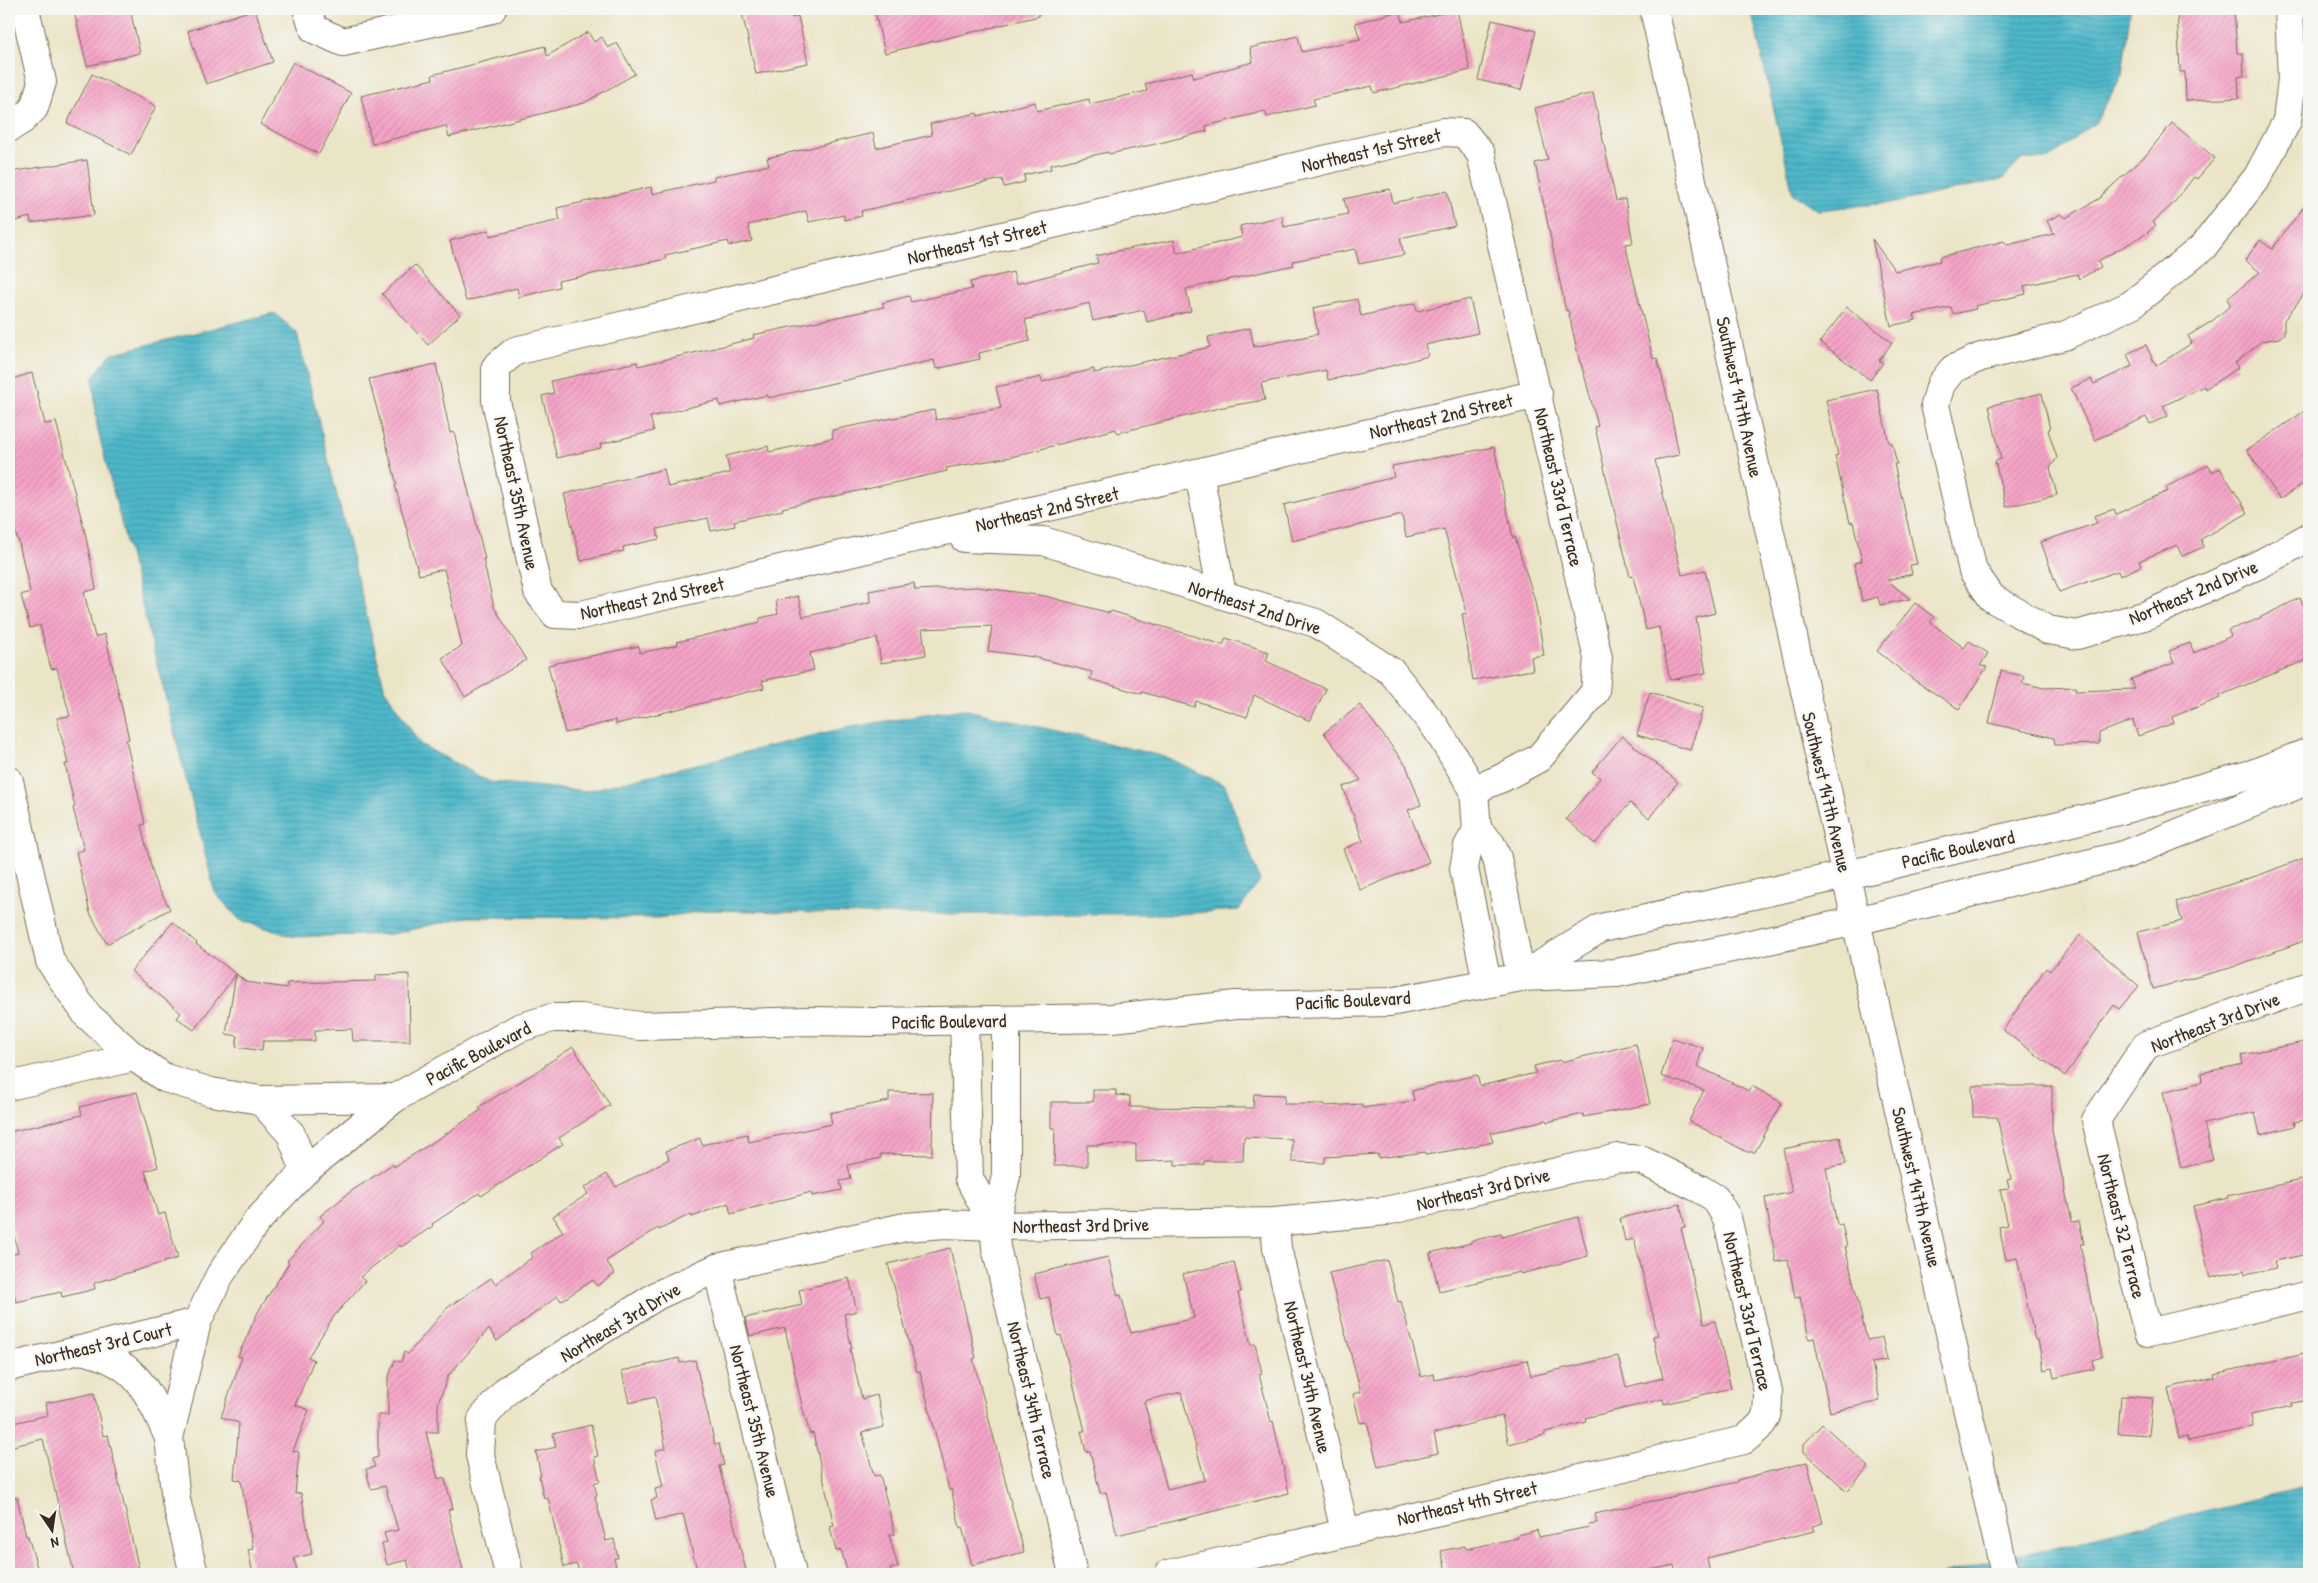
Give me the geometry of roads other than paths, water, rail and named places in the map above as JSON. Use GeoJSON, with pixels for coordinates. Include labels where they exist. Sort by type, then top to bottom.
{"type":"FeatureCollection","features":[{"type":"Feature","properties":{"kind":"street"},"geometry":{"type":"LineString","coordinates":[[15,124],[34,108],[42,82],[25,9]]}},
{"type":"Feature","properties":{"kind":"street"},"geometry":{"type":"LineString","coordinates":[[311,19],[343,42],[492,9]]}},
{"type":"Feature","properties":{"kind":"street","name":"Southwest 147th Avenue"},"geometry":{"type":"LineString","coordinates":[[1654,9],[1856,921],[2005,1574]]}},
{"type":"Feature","properties":{"kind":"street","name":"Northeast 2nd Drive"},"geometry":{"type":"LineString","coordinates":[[2289,9],[2292,79],[2287,121],[2258,176],[2203,247],[2131,305],[2064,336],[1982,357],[1954,369],[1941,384],[1935,405],[1973,571],[1992,598],[2048,630],[2077,635],[2147,615],[2262,563],[2309,537]]}},
{"type":"Feature","properties":{"kind":"street","name":"Northeast 1st Street"},"geometry":{"type":"LineString","coordinates":[[496,367],[515,351],[1443,132],[1464,133]]}},
{"type":"Feature","properties":{"kind":"street","name":"Northeast 33rd Terrace"},"geometry":{"type":"LineString","coordinates":[[1464,133],[1481,154],[1598,658],[1595,692],[1538,758],[1502,778],[1474,790]]}},
{"type":"Feature","properties":{"kind":"street","name":"Northeast 35th Avenue"},"geometry":{"type":"LineString","coordinates":[[496,367],[496,401],[538,592],[555,614]]}},
{"type":"Feature","properties":{"kind":"street","name":"Northeast 2nd Street"},"geometry":{"type":"LineString","coordinates":[[555,614],[582,615],[928,537],[1538,394]]}},
{"type":"Feature","properties":{"kind":"street"},"geometry":{"type":"LineString","coordinates":[[1199,473],[1222,594]]}},
{"type":"Feature","properties":{"kind":"street","name":"Northeast 2nd Drive"},"geometry":{"type":"LineString","coordinates":[[928,537],[1043,541],[1316,623],[1392,672],[1436,728],[1474,790],[1477,830],[1468,846],[1464,869],[1487,983]]}},
{"type":"Feature","properties":{"kind":"street","name":"Pacific Boulevard"},"geometry":{"type":"LineString","coordinates":[[1521,977],[1601,928],[1846,875],[2114,812],[2252,774],[2309,752]]}},
{"type":"Feature","properties":{"kind":"street","name":"Pacific Boulevard"},"geometry":{"type":"LineString","coordinates":[[169,1438],[197,1322],[220,1275],[257,1221],[305,1171],[395,1098],[519,1028],[552,1018],[580,1018],[640,1026],[809,1021],[964,1021],[1112,1018],[1236,1005],[1390,1002],[1521,977],[1617,973],[1856,921],[2127,854],[2309,780]]}},
{"type":"Feature","properties":{"kind":"street"},"geometry":{"type":"LineString","coordinates":[[9,781],[50,961],[87,1016],[134,1057],[165,1078],[211,1092],[260,1100],[395,1098]]}},
{"type":"Feature","properties":{"kind":"street"},"geometry":{"type":"LineString","coordinates":[[1477,830],[1491,844],[1497,858],[1521,977]]}},
{"type":"Feature","properties":{"kind":"street"},"geometry":{"type":"LineString","coordinates":[[1601,928],[1603,948],[1617,973]]}},
{"type":"Feature","properties":{"kind":"street","name":"Northeast 3rd Drive"},"geometry":{"type":"LineString","coordinates":[[2096,1120],[2146,1045],[2309,986]]}},
{"type":"Feature","properties":{"kind":"street","name":"Northeast 34th Terrace"},"geometry":{"type":"LineString","coordinates":[[1006,1020],[1006,1176],[994,1226],[996,1247],[1073,1574]]}},
{"type":"Feature","properties":{"kind":"street","name":"Northeast 34th Terrace"},"geometry":{"type":"LineString","coordinates":[[964,1021],[969,1178],[994,1226]]}},
{"type":"Feature","properties":{"kind":"street"},"geometry":{"type":"LineString","coordinates":[[9,1086],[134,1057]]}},
{"type":"Feature","properties":{"kind":"street"},"geometry":{"type":"LineString","coordinates":[[260,1100],[291,1134],[305,1171]]}},
{"type":"Feature","properties":{"kind":"street","name":"Northeast 32 Terrace"},"geometry":{"type":"LineString","coordinates":[[2096,1120],[2148,1332],[2309,1295]]}},
{"type":"Feature","properties":{"kind":"street","name":"Northeast 3rd Drive"},"geometry":{"type":"LineString","coordinates":[[509,1574],[480,1455],[482,1419],[508,1389],[658,1295],[717,1268],[906,1227],[946,1224],[994,1226],[1274,1222],[1386,1211],[1618,1158],[1641,1160],[1700,1188],[1715,1198]]}},
{"type":"Feature","properties":{"kind":"street","name":"Northeast 33rd Terrace"},"geometry":{"type":"LineString","coordinates":[[1715,1198],[1727,1218],[1768,1391],[1768,1415],[1761,1426]]}},
{"type":"Feature","properties":{"kind":"street","name":"Northeast 34th Avenue"},"geometry":{"type":"LineString","coordinates":[[1274,1222],[1277,1248],[1345,1531]]}},
{"type":"Feature","properties":{"kind":"street","name":"Northeast 35th Avenue"},"geometry":{"type":"LineString","coordinates":[[717,1268],[792,1574]]}},
{"type":"Feature","properties":{"kind":"street","name":"Northeast 3rd Court"},"geometry":{"type":"LineString","coordinates":[[9,1366],[197,1322]]}},
{"type":"Feature","properties":{"kind":"street"},"geometry":{"type":"LineString","coordinates":[[78,1350],[101,1354],[130,1369],[140,1381],[158,1412],[169,1438],[176,1500],[194,1574]]}},
{"type":"Feature","properties":{"kind":"street","name":"Northeast 4th Street"},"geometry":{"type":"LineString","coordinates":[[1169,1574],[1345,1531],[1744,1440],[1761,1426]]}},
{"type":"Feature","properties":{"kind":"water"},"geometry":{"type":"Polygon","coordinates":[[[1751,9],[2130,9],[2130,14],[2122,75],[2096,122],[2049,159],[2022,159],[2003,179],[1898,202],[1818,210],[1793,194],[1751,9]]]}},
{"type":"Feature","properties":{"kind":"water"},"geometry":{"type":"Polygon","coordinates":[[[274,313],[297,333],[385,690],[420,744],[490,782],[586,791],[844,728],[963,709],[1166,757],[1225,785],[1260,881],[1239,910],[1179,914],[860,914],[711,910],[658,918],[466,917],[392,934],[294,937],[240,920],[215,893],[97,427],[93,377],[111,354],[274,313]]]}},
{"type":"Feature","properties":{"kind":"water"},"geometry":{"type":"Polygon","coordinates":[[[2309,1486],[2309,1568],[2285,1574],[1941,1574],[2309,1486]]]}}]}
